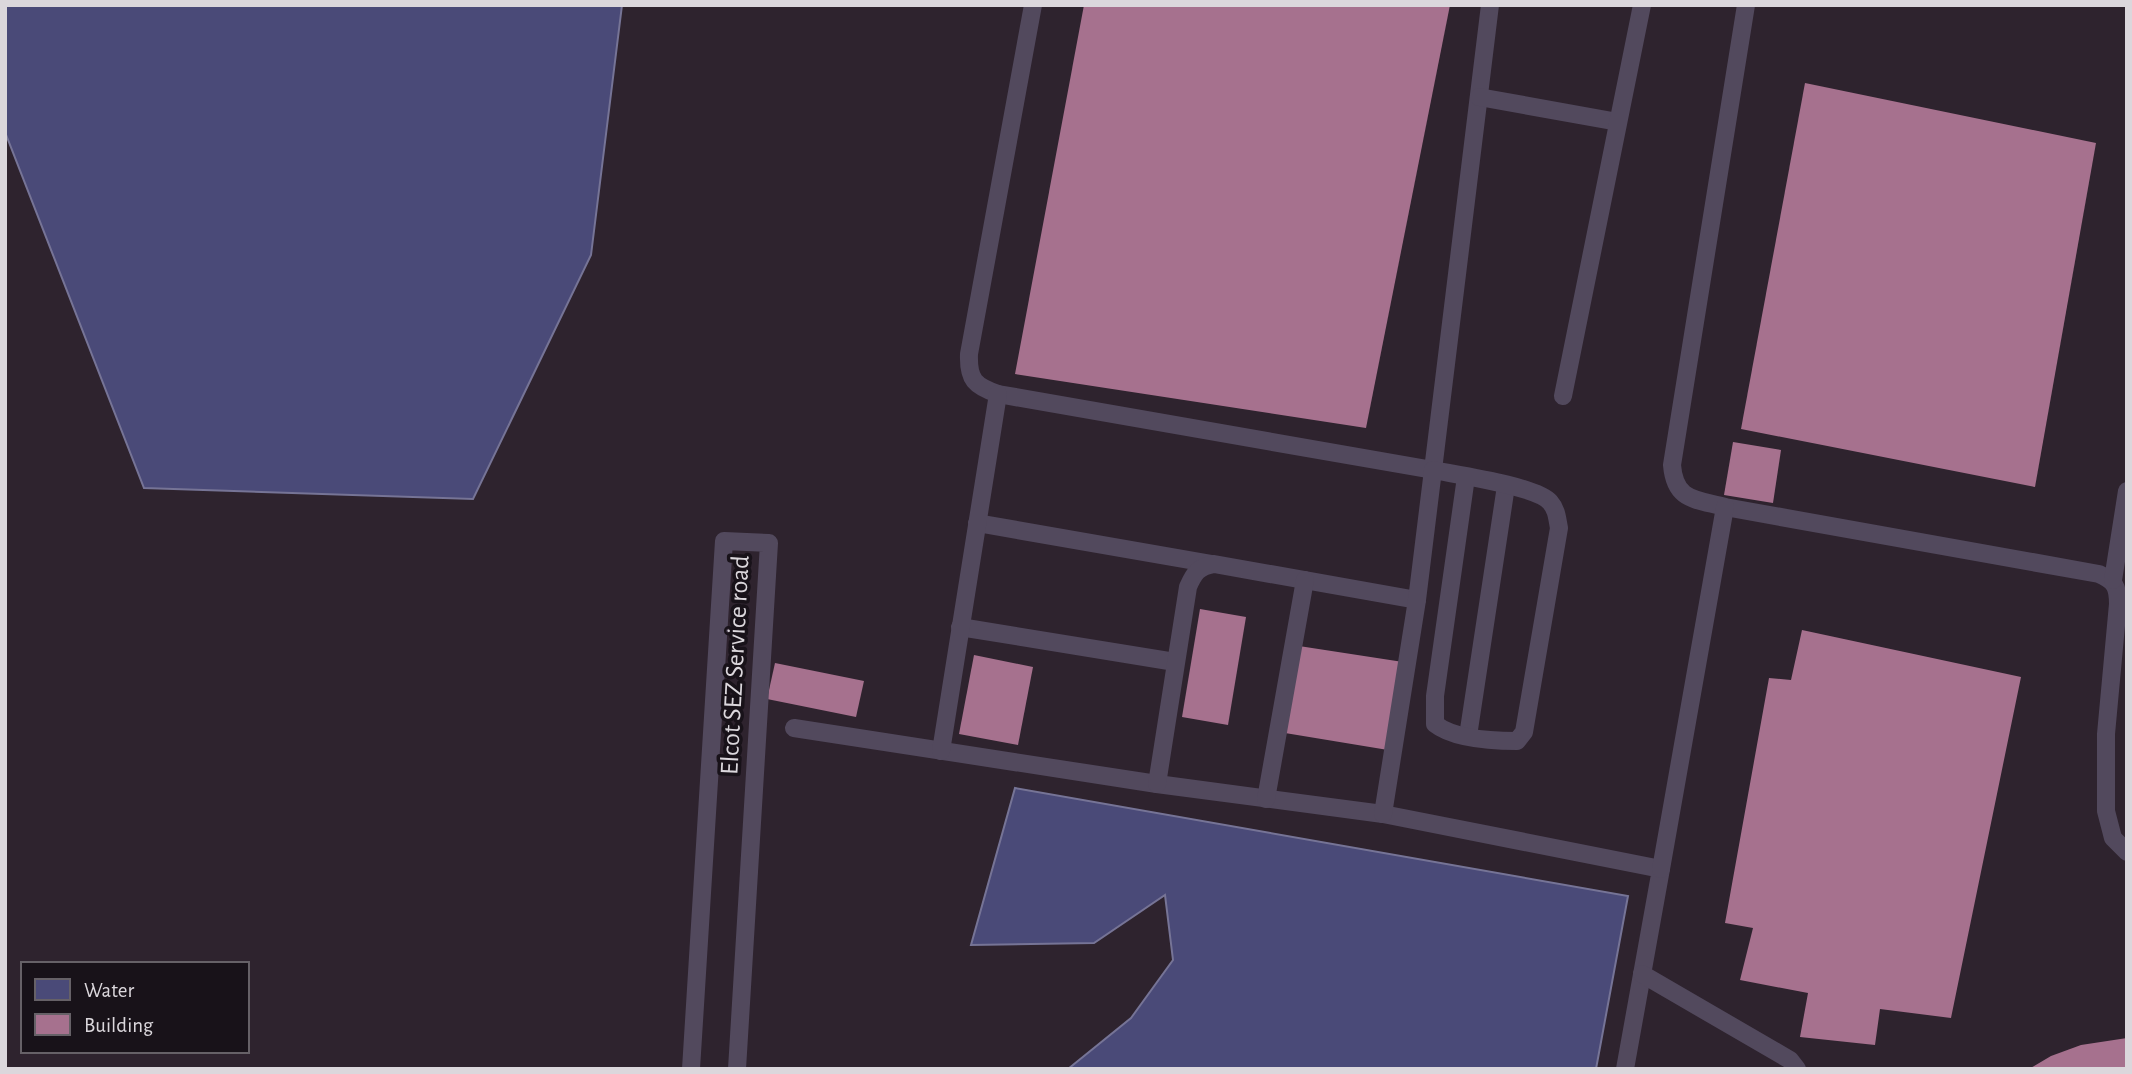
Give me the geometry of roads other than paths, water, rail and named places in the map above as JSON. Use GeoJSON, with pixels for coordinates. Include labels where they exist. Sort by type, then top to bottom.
{"type":"FeatureCollection","features":[{"type":"Feature","properties":{"kind":"lane"},"geometry":{"type":"LineString","coordinates":[[1033,5],[969,354],[972,378],[981,388],[999,394],[1433,470],[1466,477],[1532,492],[1549,500],[1556,511],[1559,528],[1524,732],[1517,741],[1491,741],[1443,730],[1435,724],[1435,696],[1466,477]]}},
{"type":"Feature","properties":{"kind":"lane"},"geometry":{"type":"LineString","coordinates":[[1383,814],[1417,600],[1490,5]]}},
{"type":"Feature","properties":{"kind":"lane"},"geometry":{"type":"LineString","coordinates":[[1563,397],[1642,5]]}},
{"type":"Feature","properties":{"kind":"lane"},"geometry":{"type":"LineString","coordinates":[[1746,5],[1672,465],[1674,481],[1681,492],[1688,498],[1725,507],[2099,574],[2113,580]]}},
{"type":"Feature","properties":{"kind":"lane"},"geometry":{"type":"LineString","coordinates":[[1479,97],[1618,122]]}},
{"type":"Feature","properties":{"kind":"lane"},"geometry":{"type":"LineString","coordinates":[[941,751],[999,394]]}},
{"type":"Feature","properties":{"kind":"lane"},"geometry":{"type":"LineString","coordinates":[[1468,736],[1506,486]]}},
{"type":"Feature","properties":{"kind":"lane"},"geometry":{"type":"LineString","coordinates":[[2127,491],[2113,580],[2118,590],[2118,604],[2106,733],[2106,811],[2113,838],[2127,852]]}},
{"type":"Feature","properties":{"kind":"lane"},"geometry":{"type":"LineString","coordinates":[[1625,1069],[1725,507]]}},
{"type":"Feature","properties":{"kind":"lane"},"geometry":{"type":"LineString","coordinates":[[977,523],[1417,600]]}},
{"type":"Feature","properties":{"kind":"lane","name":"Elcot SEZ Service road"},"geometry":{"type":"LineString","coordinates":[[691,1069],[723,541],[769,543],[737,1069]]}},
{"type":"Feature","properties":{"kind":"lane"},"geometry":{"type":"LineString","coordinates":[[1157,784],[1188,587],[1201,567],[1214,564]]}},
{"type":"Feature","properties":{"kind":"lane"},"geometry":{"type":"LineString","coordinates":[[1266,799],[1305,580]]}},
{"type":"Feature","properties":{"kind":"lane"},"geometry":{"type":"LineString","coordinates":[[960,627],[1175,662]]}},
{"type":"Feature","properties":{"kind":"lane"},"geometry":{"type":"LineString","coordinates":[[794,728],[1157,784],[1383,814],[1661,869]]}},
{"type":"Feature","properties":{"kind":"lane"},"geometry":{"type":"LineString","coordinates":[[1642,974],[1790,1060],[1797,1069]]}},
{"type":"Feature","properties":{"kind":"water"},"geometry":{"type":"Polygon","coordinates":[[[5,5],[622,5],[591,255],[473,499],[144,488],[5,132],[5,5]]]}},
{"type":"Feature","properties":{"kind":"water"},"geometry":{"type":"Polygon","coordinates":[[[1015,788],[1628,896],[1596,1069],[1068,1069],[1131,1018],[1173,960],[1165,895],[1094,943],[971,945],[1015,788]]]}}]}
